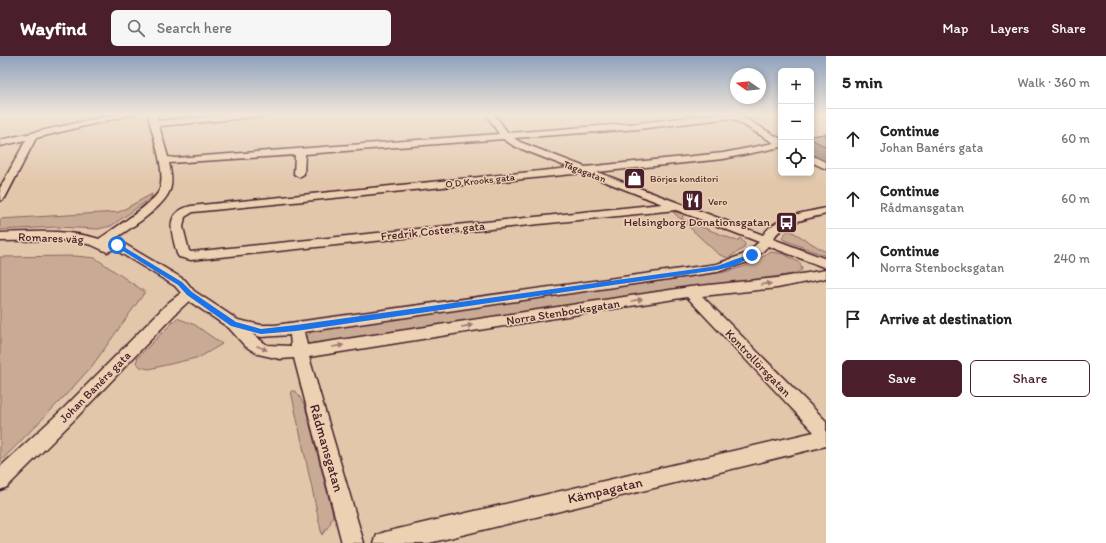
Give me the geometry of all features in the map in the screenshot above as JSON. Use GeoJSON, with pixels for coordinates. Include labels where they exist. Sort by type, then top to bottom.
{"type":"FeatureCollection","features":[{"type":"Feature","properties":{"kind":"street"},"geometry":{"type":"LineString","coordinates":[[0,143],[32,137]]}},
{"type":"Feature","properties":{"kind":"street"},"geometry":{"type":"LineString","coordinates":[[0,198],[32,137]]}},
{"type":"Feature","properties":{"kind":"street"},"geometry":{"type":"LineString","coordinates":[[157,137],[163,159],[166,187],[160,198],[100,244],[171,289],[189,294],[234,324],[250,342],[264,350],[280,353],[300,352]]}},
{"type":"Feature","properties":{"kind":"street"},"geometry":{"type":"LineString","coordinates":[[163,159],[175,160],[300,152],[496,137]]}},
{"type":"Feature","properties":{"kind":"street","name":"Tågagatan"},"geometry":{"type":"LineString","coordinates":[[506,137],[517,144],[582,170],[766,239],[826,264]]}},
{"type":"Feature","properties":{"kind":"street"},"geometry":{"type":"LineString","coordinates":[[769,137],[778,142]]}},
{"type":"Feature","properties":{"kind":"street","name":"O D Krooks gata"},"geometry":{"type":"LineString","coordinates":[[185,255],[182,254],[176,220],[180,214],[191,209],[723,156],[778,145]]}},
{"type":"Feature","properties":{"kind":"street"},"geometry":{"type":"LineString","coordinates":[[299,174],[300,152]]}},
{"type":"Feature","properties":{"kind":"street"},"geometry":{"type":"LineString","coordinates":[[814,160],[826,166]]}},
{"type":"Feature","properties":{"kind":"street","name":"Fredrik Cösters gata"},"geometry":{"type":"LineString","coordinates":[[185,255],[195,256],[680,206]]}},
{"type":"Feature","properties":{"kind":"street","name":"Norra Stenbocksgatan"},"geometry":{"type":"LineString","coordinates":[[296,328],[717,268],[732,264],[760,250],[766,239],[776,228],[783,224],[826,212]]}},
{"type":"Feature","properties":{"kind":"street","name":"Romares väg"},"geometry":{"type":"LineString","coordinates":[[0,237],[77,238],[90,240],[100,244]]}},
{"type":"Feature","properties":{"kind":"street","name":"Norra Stenbocksgatan"},"geometry":{"type":"LineString","coordinates":[[300,352],[690,292],[777,283],[826,274]]}},
{"type":"Feature","properties":{"kind":"street","name":"Kontrollörsgatan"},"geometry":{"type":"LineString","coordinates":[[690,292],[826,433]]}},
{"type":"Feature","properties":{"kind":"street","name":"Johan Banérs gata"},"geometry":{"type":"LineString","coordinates":[[0,480],[70,413],[172,307],[189,294]]}},
{"type":"Feature","properties":{"kind":"street"},"geometry":{"type":"LineString","coordinates":[[234,324],[261,331],[296,328]]}},
{"type":"Feature","properties":{"kind":"street","name":"Rådmansgatan"},"geometry":{"type":"LineString","coordinates":[[296,328],[300,352],[353,543]]}},
{"type":"Feature","properties":{"kind":"street","name":"Kämpagatan"},"geometry":{"type":"LineString","coordinates":[[385,543],[826,438]]}},
{"type":"Feature","properties":{"kind":"shaded area"},"geometry":{"type":"Polygon","coordinates":[[[152,194],[151,198],[111,226],[98,229],[56,227],[0,230],[0,219],[119,212],[152,194]]]}},
{"type":"Feature","properties":{"kind":"shaded area"},"geometry":{"type":"Polygon","coordinates":[[[672,211],[684,214],[682,219],[737,241],[740,238],[745,244],[744,248],[728,258],[718,254],[672,211]]]}},
{"type":"Feature","properties":{"kind":"shaded area"},"geometry":{"type":"Polygon","coordinates":[[[787,231],[791,231],[826,252],[826,256],[784,240],[782,238],[787,231]]]}},
{"type":"Feature","properties":{"kind":"shaded area"},"geometry":{"type":"Polygon","coordinates":[[[771,252],[784,254],[800,263],[802,270],[794,274],[308,344],[305,342],[306,337],[313,330],[725,272],[746,266],[771,252]]]}},
{"type":"Feature","properties":{"kind":"shaded area"},"geometry":{"type":"Polygon","coordinates":[[[75,256],[95,258],[145,292],[92,366],[64,397],[0,462],[0,257],[75,256]]]}},
{"type":"Feature","properties":{"kind":"shaded area"},"geometry":{"type":"Polygon","coordinates":[[[177,318],[195,325],[222,344],[200,357],[149,369],[141,367],[136,363],[138,357],[177,318]]]}},
{"type":"Feature","properties":{"kind":"shaded area"},"geometry":{"type":"Polygon","coordinates":[[[291,391],[296,391],[305,406],[333,515],[330,524],[322,535],[291,391]]]}},
{"type":"Feature","properties":{"kind":"building"},"geometry":{"type":"Polygon","coordinates":[[[814,137],[826,137],[826,147],[814,141],[814,137]]]}},
{"type":"Feature","properties":{"kind":"place","name":"Börjes konditori"},"geometry":{"type":"Point","coordinates":[635,178]}},
{"type":"Feature","properties":{"kind":"place","name":"Vero"},"geometry":{"type":"Point","coordinates":[692,201]}},
{"type":"Feature","properties":{"kind":"place","name":"Helsingborg Donationsgatan"},"geometry":{"type":"Point","coordinates":[786,222]}},
{"type":"Feature","properties":{"kind":"route"},"geometry":{"type":"LineString","coordinates":[[117,245],[180,283],[189,294],[234,324],[261,331],[275,331],[717,268],[743,260],[752,255]]}}]}
